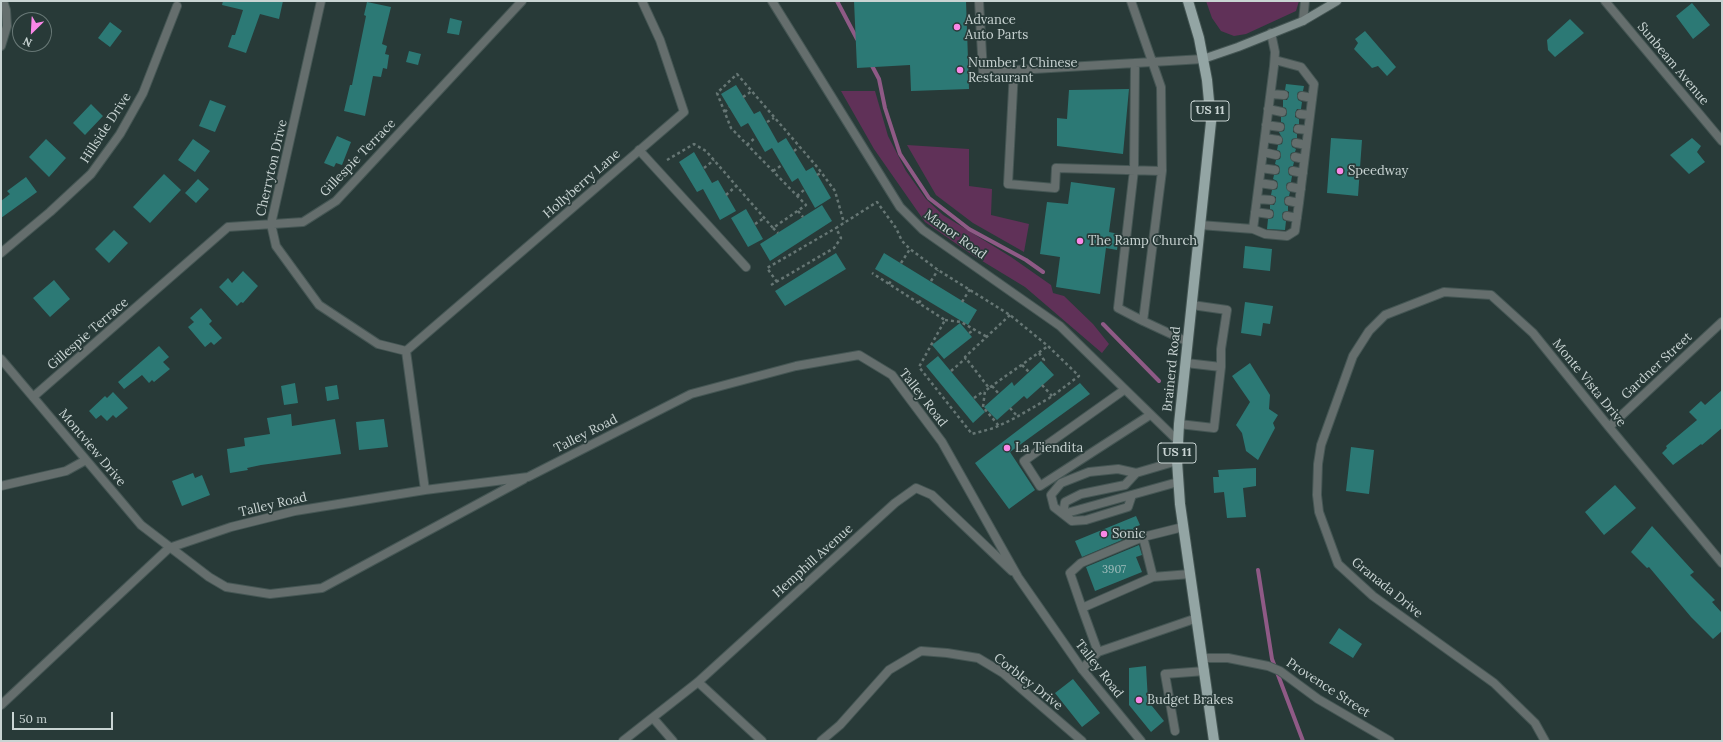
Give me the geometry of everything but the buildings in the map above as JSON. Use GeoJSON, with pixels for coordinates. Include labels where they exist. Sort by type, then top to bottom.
{"type":"FeatureCollection","features":[{"type":"Feature","properties":{"kind":"main road","name":"Brainerd Road"},"geometry":{"type":"LineString","coordinates":[[1188,1],[1203,59],[1209,93],[1211,122],[1186,363],[1178,424],[1177,461],[1183,527],[1214,741]]}},
{"type":"Feature","properties":{"kind":"street"},"geometry":{"type":"LineString","coordinates":[[1,46],[7,26],[6,10],[3,1]]}},
{"type":"Feature","properties":{"kind":"street","name":"Cherryton Drive"},"geometry":{"type":"LineString","coordinates":[[321,1],[271,224],[276,246],[319,305],[378,344],[406,351]]}},
{"type":"Feature","properties":{"kind":"street","name":"Gillespie Terrace"},"geometry":{"type":"LineString","coordinates":[[33,397],[228,227],[303,222],[336,201],[522,1]]}},
{"type":"Feature","properties":{"kind":"street","name":"Hollyberry Lane"},"geometry":{"type":"LineString","coordinates":[[406,351],[684,112],[660,40],[642,1]]}},
{"type":"Feature","properties":{"kind":"street","name":"Manor Road"},"geometry":{"type":"LineString","coordinates":[[772,1],[900,207],[924,230],[1060,326],[1178,441]]}},
{"type":"Feature","properties":{"kind":"street"},"geometry":{"type":"LineString","coordinates":[[979,1],[982,72],[1203,59],[1238,48],[1303,21],[1337,1]]}},
{"type":"Feature","properties":{"kind":"street"},"geometry":{"type":"LineString","coordinates":[[1131,1],[1161,87],[1162,171],[1142,321]]}},
{"type":"Feature","properties":{"kind":"street"},"geometry":{"type":"LineString","coordinates":[[1303,21],[1305,1]]}},
{"type":"Feature","properties":{"kind":"street","name":"Sunbeam Avenue"},"geometry":{"type":"LineString","coordinates":[[1605,1],[1722,141]]}},
{"type":"Feature","properties":{"kind":"street","name":"Hillside Drive"},"geometry":{"type":"LineString","coordinates":[[1,253],[50,212],[91,174],[120,134],[143,93],[177,6]]}},
{"type":"Feature","properties":{"kind":"street"},"geometry":{"type":"LineString","coordinates":[[1253,229],[1275,60],[1275,52],[1271,34]]}},
{"type":"Feature","properties":{"kind":"street"},"geometry":{"type":"LineString","coordinates":[[1200,225],[1253,229],[1265,234],[1287,236],[1295,231],[1314,84],[1301,67],[1275,60]]}},
{"type":"Feature","properties":{"kind":"street"},"geometry":{"type":"LineString","coordinates":[[1135,63],[1134,170],[1118,308],[1142,321],[1188,342]]}},
{"type":"Feature","properties":{"kind":"street"},"geometry":{"type":"LineString","coordinates":[[1014,70],[1008,184],[1055,188],[1056,168],[1162,171]]}},
{"type":"Feature","properties":{"kind":"street"},"geometry":{"type":"LineString","coordinates":[[1271,94],[1284,95]]}},
{"type":"Feature","properties":{"kind":"street"},"geometry":{"type":"LineString","coordinates":[[1302,96],[1312,98]]}},
{"type":"Feature","properties":{"kind":"street"},"geometry":{"type":"LineString","coordinates":[[1268,109],[1282,112]]}},
{"type":"Feature","properties":{"kind":"street"},"geometry":{"type":"LineString","coordinates":[[1300,114],[1310,115]]}},
{"type":"Feature","properties":{"kind":"street"},"geometry":{"type":"LineString","coordinates":[[1266,125],[1280,127]]}},
{"type":"Feature","properties":{"kind":"street"},"geometry":{"type":"LineString","coordinates":[[1298,129],[1308,130]]}},
{"type":"Feature","properties":{"kind":"street"},"geometry":{"type":"LineString","coordinates":[[1265,138],[1278,140]]}},
{"type":"Feature","properties":{"kind":"street"},"geometry":{"type":"LineString","coordinates":[[1296,142],[1306,145]]}},
{"type":"Feature","properties":{"kind":"street"},"geometry":{"type":"LineString","coordinates":[[639,150],[746,267]]}},
{"type":"Feature","properties":{"kind":"street"},"geometry":{"type":"LineString","coordinates":[[1263,152],[1276,155]]}},
{"type":"Feature","properties":{"kind":"street"},"geometry":{"type":"LineString","coordinates":[[1294,157],[1304,159]]}},
{"type":"Feature","properties":{"kind":"street"},"geometry":{"type":"LineString","coordinates":[[1261,168],[1274,170]]}},
{"type":"Feature","properties":{"kind":"street"},"geometry":{"type":"LineString","coordinates":[[1293,171],[1303,173]]}},
{"type":"Feature","properties":{"kind":"street"},"geometry":{"type":"LineString","coordinates":[[1259,183],[1273,185]]}},
{"type":"Feature","properties":{"kind":"street"},"geometry":{"type":"LineString","coordinates":[[1291,187],[1301,189]]}},
{"type":"Feature","properties":{"kind":"street"},"geometry":{"type":"LineString","coordinates":[[1257,199],[1271,200]]}},
{"type":"Feature","properties":{"kind":"street"},"geometry":{"type":"LineString","coordinates":[[1289,201],[1299,203]]}},
{"type":"Feature","properties":{"kind":"street"},"geometry":{"type":"LineString","coordinates":[[1255,212],[1269,214]]}},
{"type":"Feature","properties":{"kind":"street"},"geometry":{"type":"LineString","coordinates":[[1287,216],[1297,218]]}},
{"type":"Feature","properties":{"kind":"street","name":"Monte Vista Drive"},"geometry":{"type":"LineString","coordinates":[[1402,308],[1444,292],[1491,295],[1533,332],[1609,427],[1722,563]]}},
{"type":"Feature","properties":{"kind":"street"},"geometry":{"type":"LineString","coordinates":[[1178,424],[1214,428],[1221,367],[1221,349],[1227,310],[1192,305]]}},
{"type":"Feature","properties":{"kind":"street","name":"Granada Drive"},"geometry":{"type":"LineString","coordinates":[[1402,308],[1386,315],[1370,331],[1353,356],[1321,445],[1316,479],[1319,512],[1338,564],[1355,581],[1494,683],[1535,722],[1545,741]]}},
{"type":"Feature","properties":{"kind":"street","name":"Gardner Street"},"geometry":{"type":"LineString","coordinates":[[1609,427],[1722,322]]}},
{"type":"Feature","properties":{"kind":"street"},"geometry":{"type":"LineString","coordinates":[[406,351],[425,490]]}},
{"type":"Feature","properties":{"kind":"street","name":"Talley Road"},"geometry":{"type":"LineString","coordinates":[[169,548],[209,577],[226,587],[270,594],[322,588],[528,477],[691,394],[796,366],[859,355],[892,375],[942,442],[1018,577],[1082,669],[1141,741]]}},
{"type":"Feature","properties":{"kind":"street","name":"Montview Drive"},"geometry":{"type":"LineString","coordinates":[[1,359],[141,525],[169,548]]}},
{"type":"Feature","properties":{"kind":"street"},"geometry":{"type":"LineString","coordinates":[[1186,363],[1221,367]]}},
{"type":"Feature","properties":{"kind":"street"},"geometry":{"type":"LineString","coordinates":[[1124,390],[1024,461],[1040,486],[1150,415]]}},
{"type":"Feature","properties":{"kind":"street"},"geometry":{"type":"LineString","coordinates":[[1,486],[66,471],[86,460]]}},
{"type":"Feature","properties":{"kind":"street"},"geometry":{"type":"LineString","coordinates":[[1132,495],[1128,507],[1086,520],[1072,521],[1054,507],[1051,495],[1061,483],[1089,472],[1118,469],[1136,473],[1177,461]]}},
{"type":"Feature","properties":{"kind":"street"},"geometry":{"type":"LineString","coordinates":[[1063,514],[1065,502],[1081,494],[1125,485],[1136,473]]}},
{"type":"Feature","properties":{"kind":"street","name":"Talley Road"},"geometry":{"type":"LineString","coordinates":[[1,704],[169,548],[230,527],[295,511],[425,490],[528,477]]}},
{"type":"Feature","properties":{"kind":"street"},"geometry":{"type":"LineString","coordinates":[[1063,514],[1178,482]]}},
{"type":"Feature","properties":{"kind":"street","name":"Hemphill Avenue"},"geometry":{"type":"LineString","coordinates":[[623,741],[698,682],[890,507],[916,488],[932,495],[1018,577]]}},
{"type":"Feature","properties":{"kind":"street"},"geometry":{"type":"LineString","coordinates":[[1098,652],[1070,573],[1081,563],[1143,537],[1183,527]]}},
{"type":"Feature","properties":{"kind":"street"},"geometry":{"type":"LineString","coordinates":[[1143,537],[1152,577]]}},
{"type":"Feature","properties":{"kind":"street"},"geometry":{"type":"LineString","coordinates":[[1082,608],[1152,577],[1190,574]]}},
{"type":"Feature","properties":{"kind":"street"},"geometry":{"type":"LineString","coordinates":[[1082,669],[1098,652],[1197,618]]}},
{"type":"Feature","properties":{"kind":"street","name":"Corbley Drive"},"geometry":{"type":"LineString","coordinates":[[821,741],[840,725],[889,670],[921,651],[978,658],[1003,674],[1082,741]]}},
{"type":"Feature","properties":{"kind":"street","name":"Provence Street"},"geometry":{"type":"LineString","coordinates":[[1203,658],[1228,658],[1268,666],[1280,671],[1318,700],[1390,741]]}},
{"type":"Feature","properties":{"kind":"street"},"geometry":{"type":"LineString","coordinates":[[1175,731],[1165,674],[1205,671]]}},
{"type":"Feature","properties":{"kind":"street"},"geometry":{"type":"LineString","coordinates":[[698,682],[762,741]]}},
{"type":"Feature","properties":{"kind":"street"},"geometry":{"type":"LineString","coordinates":[[653,718],[673,741]]}},
{"type":"Feature","properties":{"kind":"path"},"geometry":{"type":"LineString","coordinates":[[773,228],[806,205],[732,128],[717,93],[738,74],[822,173],[835,191],[844,223]]}},
{"type":"Feature","properties":{"kind":"path"},"geometry":{"type":"LineString","coordinates":[[743,97],[752,91]]}},
{"type":"Feature","properties":{"kind":"path"},"geometry":{"type":"LineString","coordinates":[[725,112],[729,107]]}},
{"type":"Feature","properties":{"kind":"path"},"geometry":{"type":"LineString","coordinates":[[767,122],[774,118]]}},
{"type":"Feature","properties":{"kind":"path"},"geometry":{"type":"LineString","coordinates":[[747,145],[756,137]]}},
{"type":"Feature","properties":{"kind":"path"},"geometry":{"type":"LineString","coordinates":[[667,160],[694,144],[706,151],[778,233]]}},
{"type":"Feature","properties":{"kind":"path"},"geometry":{"type":"LineString","coordinates":[[794,151],[800,147]]}},
{"type":"Feature","properties":{"kind":"path"},"geometry":{"type":"LineString","coordinates":[[704,168],[714,160]]}},
{"type":"Feature","properties":{"kind":"path"},"geometry":{"type":"LineString","coordinates":[[773,171],[782,165]]}},
{"type":"Feature","properties":{"kind":"path"},"geometry":{"type":"LineString","coordinates":[[817,174],[822,173]]}},
{"type":"Feature","properties":{"kind":"path"},"geometry":{"type":"LineString","coordinates":[[726,195],[736,186]]}},
{"type":"Feature","properties":{"kind":"path"},"geometry":{"type":"LineString","coordinates":[[797,196],[804,190]]}},
{"type":"Feature","properties":{"kind":"path"},"geometry":{"type":"LineString","coordinates":[[777,282],[767,268],[836,228],[877,202],[896,228],[902,241],[910,249],[938,270],[1010,315],[1048,346],[1079,376],[1052,396],[1018,417],[999,426],[972,434],[919,367],[945,320]]}},
{"type":"Feature","properties":{"kind":"path"},"geometry":{"type":"LineString","coordinates":[[798,211],[803,217]]}},
{"type":"Feature","properties":{"kind":"path"},"geometry":{"type":"LineString","coordinates":[[755,224],[764,218]]}},
{"type":"Feature","properties":{"kind":"path"},"geometry":{"type":"LineString","coordinates":[[771,285],[834,248],[841,238],[836,228]]}},
{"type":"Feature","properties":{"kind":"path"},"geometry":{"type":"LineString","coordinates":[[901,263],[910,249]]}},
{"type":"Feature","properties":{"kind":"path"},"geometry":{"type":"LineString","coordinates":[[931,281],[938,270]]}},
{"type":"Feature","properties":{"kind":"path"},"geometry":{"type":"LineString","coordinates":[[872,273],[945,320],[961,322],[987,337]]}},
{"type":"Feature","properties":{"kind":"path"},"geometry":{"type":"LineString","coordinates":[[889,284],[892,279]]}},
{"type":"Feature","properties":{"kind":"path"},"geometry":{"type":"LineString","coordinates":[[962,302],[970,289]]}},
{"type":"Feature","properties":{"kind":"path"},"geometry":{"type":"LineString","coordinates":[[919,303],[922,298]]}},
{"type":"Feature","properties":{"kind":"path"},"geometry":{"type":"LineString","coordinates":[[951,371],[1010,315]]}},
{"type":"Feature","properties":{"kind":"path"},"geometry":{"type":"LineString","coordinates":[[969,333],[974,330]]}},
{"type":"Feature","properties":{"kind":"path"},"geometry":{"type":"LineString","coordinates":[[974,398],[1048,346]]}},
{"type":"Feature","properties":{"kind":"path"},"geometry":{"type":"LineString","coordinates":[[1039,353],[1044,360],[1042,362]]}},
{"type":"Feature","properties":{"kind":"path"},"geometry":{"type":"LineString","coordinates":[[966,358],[989,388]]}},
{"type":"Feature","properties":{"kind":"path"},"geometry":{"type":"LineString","coordinates":[[1022,365],[1029,372]]}},
{"type":"Feature","properties":{"kind":"path"},"geometry":{"type":"LineString","coordinates":[[1042,385],[1052,396]]}},
{"type":"Feature","properties":{"kind":"path"},"geometry":{"type":"LineString","coordinates":[[992,386],[999,394]]}},
{"type":"Feature","properties":{"kind":"path"},"geometry":{"type":"LineString","coordinates":[[985,391],[983,407],[999,426]]}},
{"type":"Feature","properties":{"kind":"path"},"geometry":{"type":"LineString","coordinates":[[1010,408],[1018,417]]}},
{"type":"Feature","properties":{"kind":"shaded area"},"geometry":{"type":"Polygon","coordinates":[[[1206,1],[1299,1],[1296,11],[1246,34],[1234,36],[1221,31],[1212,18],[1206,1]]]}},
{"type":"Feature","properties":{"kind":"shaded area"},"geometry":{"type":"Polygon","coordinates":[[[841,91],[875,91],[888,136],[906,171],[926,199],[943,215],[1011,257],[1051,285],[1053,293],[1064,296],[1093,324],[1109,344],[1102,353],[1025,287],[974,256],[925,222],[874,149],[841,91]]]}},
{"type":"Feature","properties":{"kind":"shaded area"},"geometry":{"type":"Polygon","coordinates":[[[907,145],[969,149],[969,186],[992,189],[991,215],[1029,224],[1024,252],[973,223],[936,195],[907,145]]]}},
{"type":"Feature","properties":{"kind":"waterway"},"geometry":{"type":"LineString","coordinates":[[837,1],[857,39]]}},
{"type":"Feature","properties":{"kind":"waterway"},"geometry":{"type":"LineString","coordinates":[[870,62],[879,79],[885,108],[900,154],[929,198],[969,229],[1026,260],[1043,272]]}},
{"type":"Feature","properties":{"kind":"waterway"},"geometry":{"type":"LineString","coordinates":[[1103,324],[1159,381]]}},
{"type":"Feature","properties":{"kind":"waterway"},"geometry":{"type":"LineString","coordinates":[[1258,570],[1272,659],[1303,741]]}},
{"type":"Feature","properties":{"kind":"place","name":"Advance Auto Parts"},"geometry":{"type":"Point","coordinates":[957,27]}},
{"type":"Feature","properties":{"kind":"place","name":"Number 1 Chinese Restaurant"},"geometry":{"type":"Point","coordinates":[960,70]}},
{"type":"Feature","properties":{"kind":"place","name":"Speedway"},"geometry":{"type":"Point","coordinates":[1340,171]}},
{"type":"Feature","properties":{"kind":"place","name":"The Ramp Church"},"geometry":{"type":"Point","coordinates":[1080,241]}},
{"type":"Feature","properties":{"kind":"place","name":"La Tiendita"},"geometry":{"type":"Point","coordinates":[1007,448]}},
{"type":"Feature","properties":{"kind":"place","name":"Sonic"},"geometry":{"type":"Point","coordinates":[1104,534]}},
{"type":"Feature","properties":{"kind":"place","name":"Budget Brakes"},"geometry":{"type":"Point","coordinates":[1139,700]}}]}
